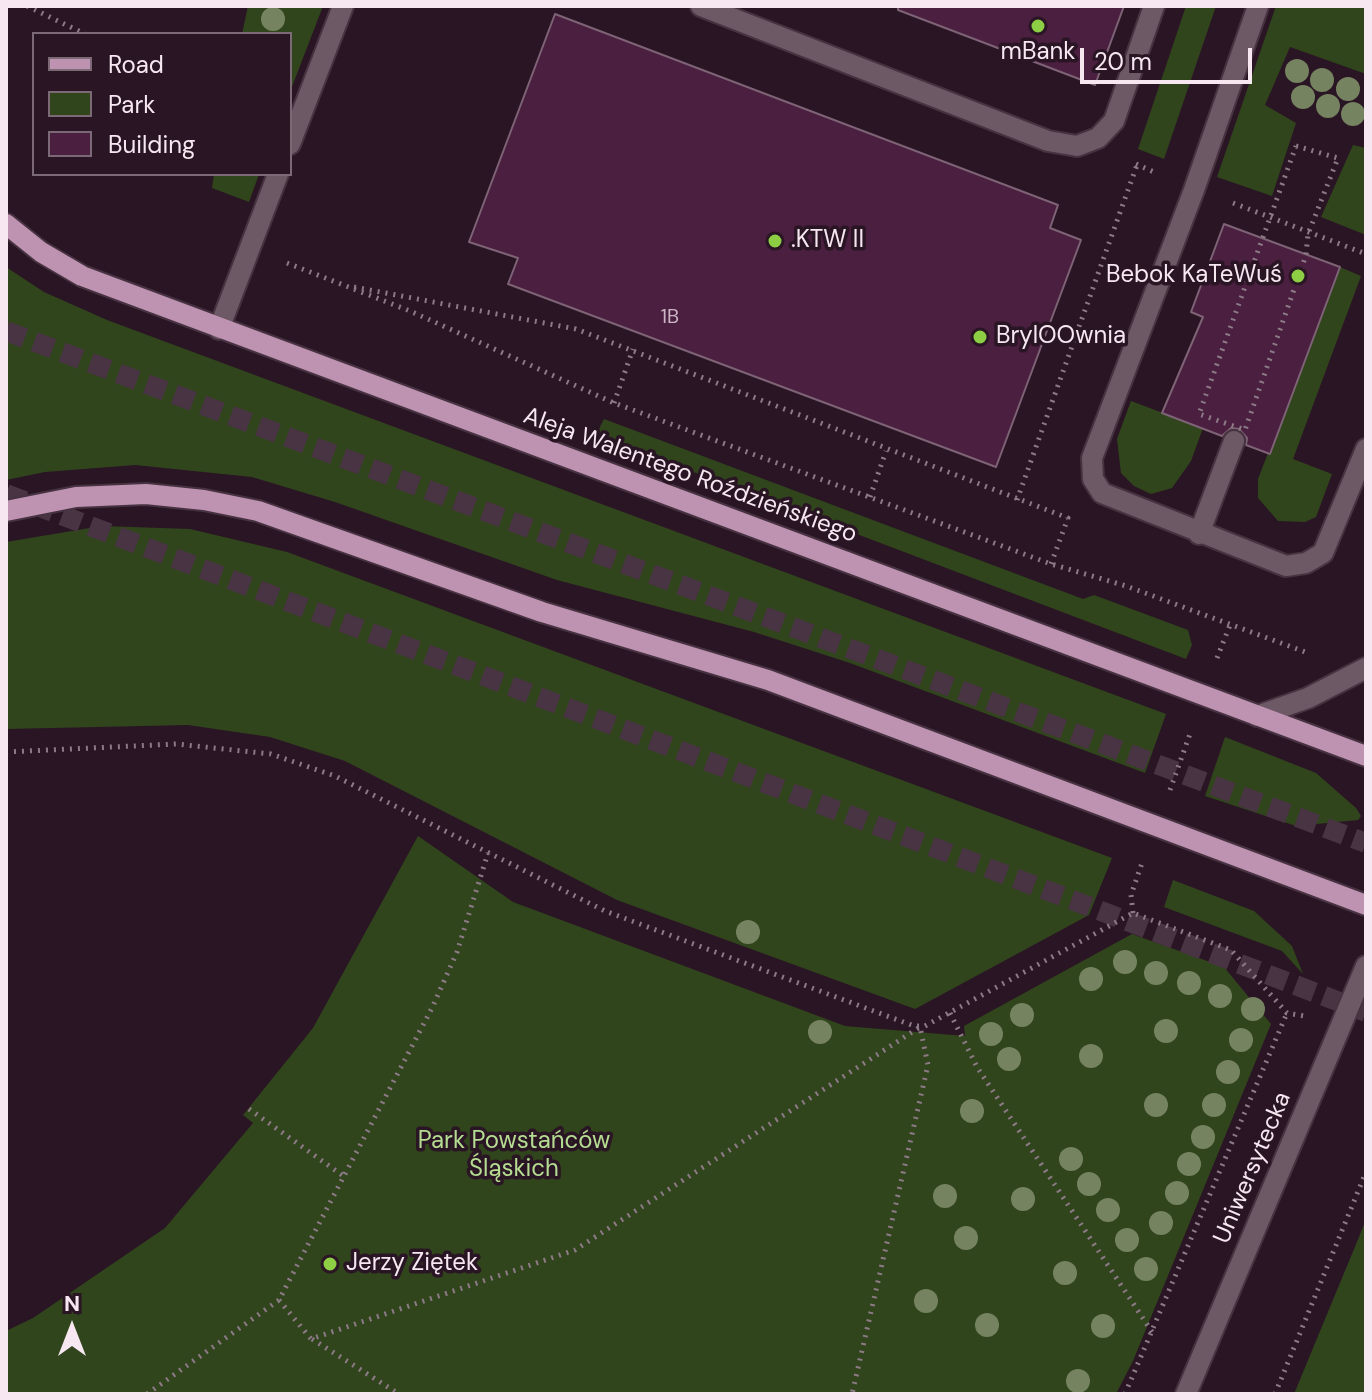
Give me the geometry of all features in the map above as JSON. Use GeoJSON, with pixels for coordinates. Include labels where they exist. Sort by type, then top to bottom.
{"type":"FeatureCollection","features":[{"type":"Feature","properties":{"kind":"main road","name":"Aleja Walentego Roździeńskiego"},"geometry":{"type":"LineString","coordinates":[[6,224],[41,252],[82,276],[1366,756]]}},
{"type":"Feature","properties":{"kind":"main road"},"geometry":{"type":"LineString","coordinates":[[6,511],[76,497],[146,494],[204,500],[258,511],[542,612],[768,680],[1366,905]]}},
{"type":"Feature","properties":{"kind":"street"},"geometry":{"type":"LineString","coordinates":[[292,139],[343,6]]}},
{"type":"Feature","properties":{"kind":"street"},"geometry":{"type":"LineString","coordinates":[[701,6],[1048,141],[1077,146],[1098,138],[1114,121],[1154,6]]}},
{"type":"Feature","properties":{"kind":"street"},"geometry":{"type":"LineString","coordinates":[[1258,6],[1194,190],[1092,458],[1093,479],[1102,493],[1286,566],[1306,563],[1323,553],[1366,449]]}},
{"type":"Feature","properties":{"kind":"street"},"geometry":{"type":"LineString","coordinates":[[219,329],[277,176]]}},
{"type":"Feature","properties":{"kind":"street"},"geometry":{"type":"LineString","coordinates":[[1199,534],[1239,435]]}},
{"type":"Feature","properties":{"kind":"street"},"geometry":{"type":"LineString","coordinates":[[1257,716],[1308,698],[1366,668]]}},
{"type":"Feature","properties":{"kind":"street","name":"Uniwersytecka"},"geometry":{"type":"LineString","coordinates":[[1187,1393],[1366,966]]}},
{"type":"Feature","properties":{"kind":"path"},"geometry":{"type":"LineString","coordinates":[[27,6],[81,32]]}},
{"type":"Feature","properties":{"kind":"path"},"geometry":{"type":"LineString","coordinates":[[1077,146],[1137,165],[1194,190],[1366,254]]}},
{"type":"Feature","properties":{"kind":"path"},"geometry":{"type":"LineString","coordinates":[[1199,414],[1296,146],[1338,158],[1308,234],[1306,255],[1239,435]]}},
{"type":"Feature","properties":{"kind":"path"},"geometry":{"type":"LineString","coordinates":[[1017,500],[1137,165]]}},
{"type":"Feature","properties":{"kind":"path"},"geometry":{"type":"LineString","coordinates":[[250,250],[441,325],[614,403],[1051,564],[1126,586],[1311,654]]}},
{"type":"Feature","properties":{"kind":"path"},"geometry":{"type":"LineString","coordinates":[[341,285],[576,329],[886,451],[1068,518],[1051,564]]}},
{"type":"Feature","properties":{"kind":"path"},"geometry":{"type":"LineString","coordinates":[[614,403],[633,349]]}},
{"type":"Feature","properties":{"kind":"path"},"geometry":{"type":"LineString","coordinates":[[870,497],[886,451]]}},
{"type":"Feature","properties":{"kind":"path"},"geometry":{"type":"LineString","coordinates":[[1214,668],[1230,625]]}},
{"type":"Feature","properties":{"kind":"path"},"geometry":{"type":"LineString","coordinates":[[1172,782],[1194,724]]}},
{"type":"Feature","properties":{"kind":"path"},"geometry":{"type":"LineString","coordinates":[[6,752],[141,744],[253,750],[335,776],[605,911],[920,1027]]}},
{"type":"Feature","properties":{"kind":"path"},"geometry":{"type":"LineString","coordinates":[[147,1394],[279,1300],[342,1175],[404,1063],[457,952],[488,853]]}},
{"type":"Feature","properties":{"kind":"path"},"geometry":{"type":"LineString","coordinates":[[1133,913],[1131,895],[1140,869]]}},
{"type":"Feature","properties":{"kind":"path"},"geometry":{"type":"LineString","coordinates":[[311,1339],[575,1250],[874,1053],[1133,913],[1231,950],[1287,1013],[1306,1016]]}},
{"type":"Feature","properties":{"kind":"path"},"geometry":{"type":"LineString","coordinates":[[950,1013],[977,1067],[1153,1333]]}},
{"type":"Feature","properties":{"kind":"path"},"geometry":{"type":"LineString","coordinates":[[1125,1394],[1287,1013]]}},
{"type":"Feature","properties":{"kind":"path"},"geometry":{"type":"LineString","coordinates":[[852,1394],[928,1065],[920,1027]]}},
{"type":"Feature","properties":{"kind":"path"},"geometry":{"type":"LineString","coordinates":[[249,1109],[342,1175]]}},
{"type":"Feature","properties":{"kind":"path"},"geometry":{"type":"LineString","coordinates":[[1275,1394],[1366,1172]]}},
{"type":"Feature","properties":{"kind":"path"},"geometry":{"type":"LineString","coordinates":[[279,1300],[311,1339],[399,1394]]}},
{"type":"Feature","properties":{"kind":"green space"},"geometry":{"type":"Polygon","coordinates":[[[248,6],[323,6],[292,87],[292,32],[242,32],[248,6]]]}},
{"type":"Feature","properties":{"kind":"green space"},"geometry":{"type":"Polygon","coordinates":[[[1186,6],[1216,6],[1164,159],[1138,149],[1186,6]]]}},
{"type":"Feature","properties":{"kind":"green space"},"geometry":{"type":"Polygon","coordinates":[[[1276,6],[1366,6],[1366,74],[1290,47],[1265,105],[1296,123],[1272,196],[1217,177],[1276,6]]]}},
{"type":"Feature","properties":{"kind":"green space"},"geometry":{"type":"Polygon","coordinates":[[[1353,145],[1366,148],[1366,235],[1321,217],[1353,145]]]}},
{"type":"Feature","properties":{"kind":"green space"},"geometry":{"type":"Polygon","coordinates":[[[214,176],[258,176],[249,202],[212,188],[214,176]]]}},
{"type":"Feature","properties":{"kind":"green space"},"geometry":{"type":"Polygon","coordinates":[[[6,267],[44,292],[107,320],[1166,714],[1145,773],[850,663],[754,632],[557,580],[335,502],[252,477],[135,465],[45,472],[6,480],[6,267]]]}},
{"type":"Feature","properties":{"kind":"green space"},"geometry":{"type":"Polygon","coordinates":[[[1340,267],[1361,276],[1293,459],[1332,474],[1316,517],[1305,522],[1278,521],[1258,498],[1258,479],[1340,267]]]}},
{"type":"Feature","properties":{"kind":"green space"},"geometry":{"type":"Polygon","coordinates":[[[1131,401],[1203,428],[1191,461],[1172,488],[1151,494],[1134,486],[1121,473],[1117,439],[1131,401]]]}},
{"type":"Feature","properties":{"kind":"green space"},"geometry":{"type":"Polygon","coordinates":[[[604,419],[1083,599],[1094,595],[1188,630],[1192,645],[1186,659],[596,435],[604,419]]]}},
{"type":"Feature","properties":{"kind":"green space"},"geometry":{"type":"Polygon","coordinates":[[[102,526],[190,529],[287,552],[1112,858],[1089,915],[915,1009],[617,900],[345,761],[270,737],[188,725],[6,729],[6,542],[102,526]]]}},
{"type":"Feature","properties":{"kind":"green space"},"geometry":{"type":"Polygon","coordinates":[[[1225,737],[1316,773],[1361,816],[1358,820],[1296,826],[1205,796],[1225,737]]]}},
{"type":"Feature","properties":{"kind":"green space","name":"Park Powstańców Śląskich"},"geometry":{"type":"Polygon","coordinates":[[[418,836],[513,902],[845,1026],[965,1036],[964,1026],[1132,934],[1224,967],[1271,1024],[1133,1361],[1116,1394],[6,1394],[6,1331],[33,1318],[165,1228],[253,1123],[243,1115],[313,1028],[418,836]]]}},
{"type":"Feature","properties":{"kind":"green space"},"geometry":{"type":"Polygon","coordinates":[[[1173,880],[1254,911],[1292,946],[1303,974],[1282,951],[1164,907],[1173,880]]]}},
{"type":"Feature","properties":{"kind":"green space"},"geometry":{"type":"Polygon","coordinates":[[[1366,1219],[1366,1394],[1294,1394],[1359,1237],[1366,1219]]]}},
{"type":"Feature","properties":{"kind":"building"},"geometry":{"type":"Polygon","coordinates":[[[898,6],[1124,6],[1095,85],[898,10],[898,6]]]}},
{"type":"Feature","properties":{"kind":"building","name":".KTW II"},"geometry":{"type":"Polygon","coordinates":[[[555,14],[1058,205],[1050,228],[1081,240],[996,467],[508,284],[518,258],[469,242],[555,14]]]}},
{"type":"Feature","properties":{"kind":"building"},"geometry":{"type":"Polygon","coordinates":[[[1224,224],[1340,267],[1270,454],[1246,445],[1247,438],[1239,429],[1231,428],[1222,436],[1162,413],[1203,317],[1191,312],[1224,224]]]}},
{"type":"Feature","properties":{"kind":"tunnel"},"geometry":{"type":"LineString","coordinates":[[6,331],[1366,843]]}},
{"type":"Feature","properties":{"kind":"tunnel"},"geometry":{"type":"LineString","coordinates":[[6,494],[1366,1012]]}},
{"type":"Feature","properties":{"kind":"place","name":"mBank"},"geometry":{"type":"Point","coordinates":[1038,26]}},
{"type":"Feature","properties":{"kind":"place","name":".KTW II"},"geometry":{"type":"Point","coordinates":[775,241]}},
{"type":"Feature","properties":{"kind":"place","name":"Bebok KaTeWuś"},"geometry":{"type":"Point","coordinates":[1298,276]}},
{"type":"Feature","properties":{"kind":"place","name":"BrylOOwnia"},"geometry":{"type":"Point","coordinates":[980,337]}},
{"type":"Feature","properties":{"kind":"place","name":"Jerzy Ziętek"},"geometry":{"type":"Point","coordinates":[330,1264]}}]}
